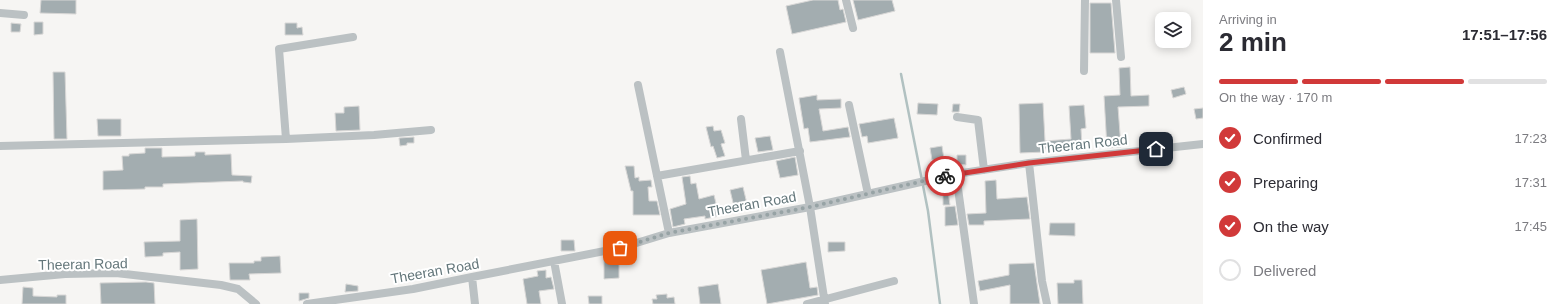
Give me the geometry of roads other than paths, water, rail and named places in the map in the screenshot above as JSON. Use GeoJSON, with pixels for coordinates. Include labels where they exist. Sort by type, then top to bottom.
{"type":"FeatureCollection","features":[{"type":"Feature","properties":{"kind":"street"},"geometry":{"type":"LineString","coordinates":[[846,0],[853,28]]}},
{"type":"Feature","properties":{"kind":"street"},"geometry":{"type":"LineString","coordinates":[[1084,71],[1085,0]]}},
{"type":"Feature","properties":{"kind":"street"},"geometry":{"type":"LineString","coordinates":[[1116,0],[1121,58]]}},
{"type":"Feature","properties":{"kind":"street"},"geometry":{"type":"LineString","coordinates":[[0,13],[24,15]]}},
{"type":"Feature","properties":{"kind":"street"},"geometry":{"type":"LineString","coordinates":[[286,139],[279,48],[353,37]]}},
{"type":"Feature","properties":{"kind":"street"},"geometry":{"type":"LineString","coordinates":[[780,52],[800,151],[825,302]]}},
{"type":"Feature","properties":{"kind":"street"},"geometry":{"type":"LineString","coordinates":[[638,85],[669,233]]}},
{"type":"Feature","properties":{"kind":"street"},"geometry":{"type":"LineString","coordinates":[[849,105],[868,194]]}},
{"type":"Feature","properties":{"kind":"street"},"geometry":{"type":"LineString","coordinates":[[957,117],[978,120],[984,170]]}},
{"type":"Feature","properties":{"kind":"street"},"geometry":{"type":"LineString","coordinates":[[741,119],[746,160]]}},
{"type":"Feature","properties":{"kind":"street"},"geometry":{"type":"LineString","coordinates":[[0,146],[286,139],[374,135],[431,130]]}},
{"type":"Feature","properties":{"kind":"street","name":"Theeran Road"},"geometry":{"type":"LineString","coordinates":[[307,304],[413,289],[620,248],[669,233],[810,207],[956,174],[1029,163],[1203,144]]}},
{"type":"Feature","properties":{"kind":"street"},"geometry":{"type":"LineString","coordinates":[[657,176],[800,151]]}},
{"type":"Feature","properties":{"kind":"street"},"geometry":{"type":"LineString","coordinates":[[1029,163],[1042,281],[1047,304]]}},
{"type":"Feature","properties":{"kind":"street"},"geometry":{"type":"LineString","coordinates":[[956,174],[974,304]]}},
{"type":"Feature","properties":{"kind":"street"},"geometry":{"type":"LineString","coordinates":[[554,261],[562,304]]}},
{"type":"Feature","properties":{"kind":"street","name":"Theeran Road"},"geometry":{"type":"LineString","coordinates":[[0,280],[65,274],[116,273],[227,286],[238,289],[256,304]]}},
{"type":"Feature","properties":{"kind":"street"},"geometry":{"type":"LineString","coordinates":[[472,277],[476,304]]}},
{"type":"Feature","properties":{"kind":"street"},"geometry":{"type":"LineString","coordinates":[[807,304],[825,302],[894,281]]}},
{"type":"Feature","properties":{"kind":"waterway"},"geometry":{"type":"LineString","coordinates":[[901,74],[928,211],[940,304]]}}]}
